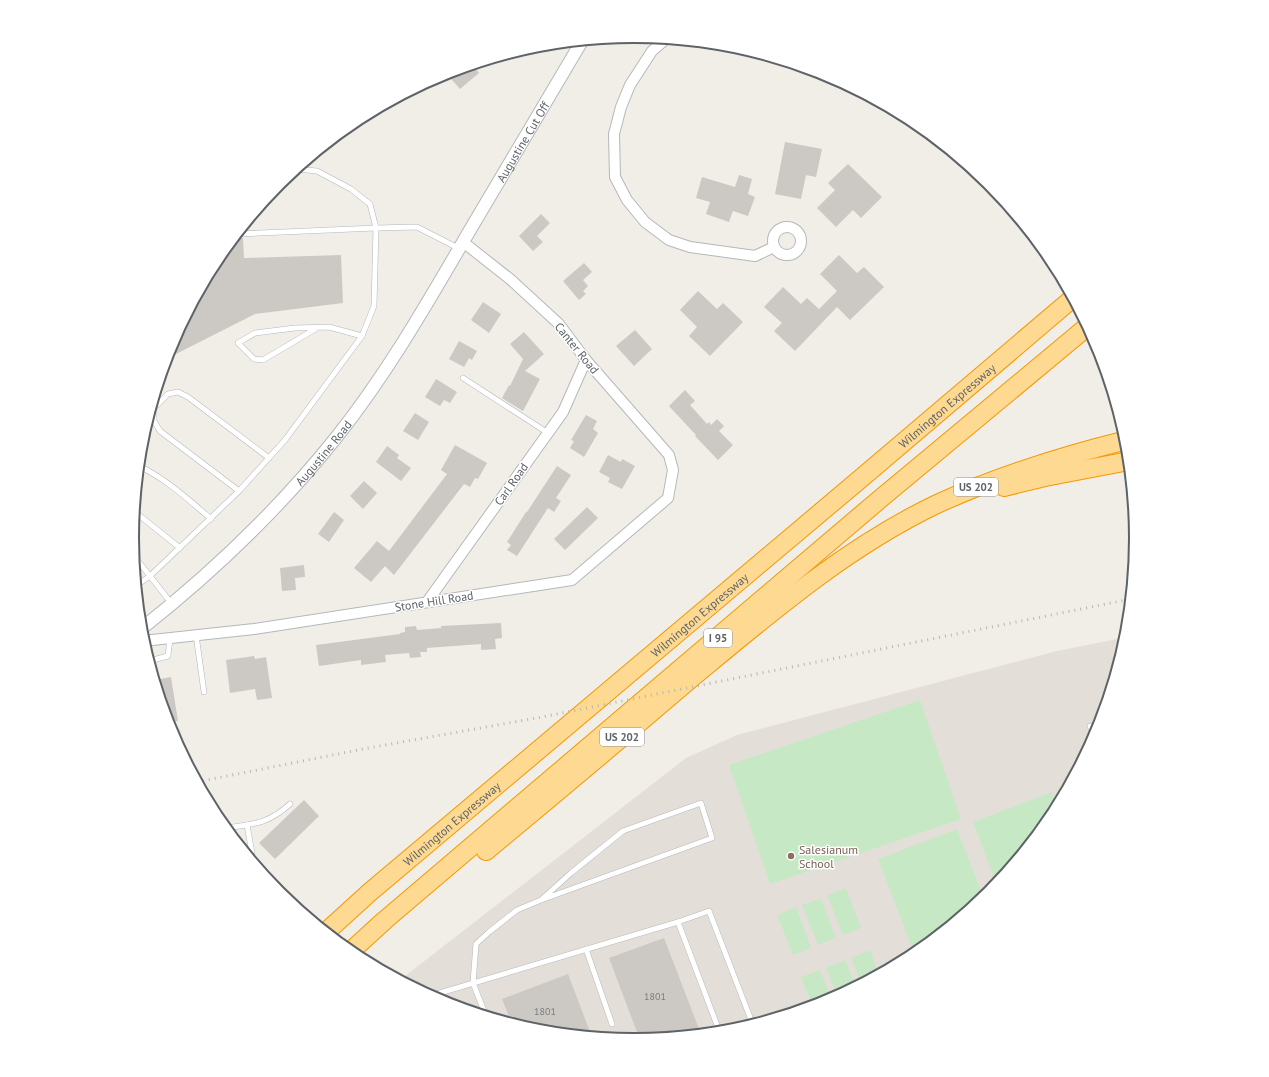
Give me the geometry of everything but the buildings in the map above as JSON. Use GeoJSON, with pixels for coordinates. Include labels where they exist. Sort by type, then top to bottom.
{"type":"FeatureCollection","features":[{"type":"Feature","properties":{"kind":"highway","name":"Wilmington Expressway"},"geometry":{"type":"LineString","coordinates":[[329,929],[370,892],[1069,301]]}},
{"type":"Feature","properties":{"kind":"highway","name":"I 95"},"geometry":{"type":"LineString","coordinates":[[355,947],[397,910],[886,494],[1084,330]]}},
{"type":"Feature","properties":{"kind":"highway","name":"US 202"},"geometry":{"type":"LineString","coordinates":[[360,951],[392,930],[732,644],[803,588],[840,562],[896,526],[936,505],[1018,471],[1060,457],[1120,442]]}},
{"type":"Feature","properties":{"kind":"highway"},"geometry":{"type":"LineString","coordinates":[[896,526],[1008,486],[1044,477],[1124,462]]}},
{"type":"Feature","properties":{"kind":"street"},"geometry":{"type":"LineString","coordinates":[[661,44],[652,52],[630,85],[614,134],[615,177],[627,200],[644,222],[669,240],[690,247],[755,256],[774,247]]}},
{"type":"Feature","properties":{"kind":"street","name":"Augustine Cut Off"},"geometry":{"type":"LineString","coordinates":[[461,245],[579,46]]}},
{"type":"Feature","properties":{"kind":"street","name":"Canter Road"},"geometry":{"type":"LineString","coordinates":[[461,245],[510,279],[560,324],[586,360],[668,455],[674,470]]}},
{"type":"Feature","properties":{"kind":"street","name":"Augustine Road"},"geometry":{"type":"LineString","coordinates":[[147,624],[214,568],[268,517],[300,481],[364,400],[417,322],[461,245]]}},
{"type":"Feature","properties":{"kind":"street","name":"Carl Road"},"geometry":{"type":"LineString","coordinates":[[427,602],[562,412],[586,360]]}},
{"type":"Feature","properties":{"kind":"street","name":"Stone Hill Road"},"geometry":{"type":"LineString","coordinates":[[150,640],[254,629],[572,580],[668,498],[674,470]]}},
{"type":"Feature","properties":{"kind":"lane"},"geometry":{"type":"LineString","coordinates":[[141,581],[150,576],[211,519],[239,491],[285,440],[362,336],[374,306],[376,228],[370,204],[351,188],[317,171],[304,170]]}},
{"type":"Feature","properties":{"kind":"lane"},"geometry":{"type":"LineString","coordinates":[[244,234],[376,228],[417,228],[461,245]]}},
{"type":"Feature","properties":{"kind":"lane"},"geometry":{"type":"LineString","coordinates":[[317,328],[263,360],[254,359],[238,343],[255,333],[295,328],[329,327],[362,336]]}},
{"type":"Feature","properties":{"kind":"lane"},"geometry":{"type":"LineString","coordinates":[[463,378],[548,433]]}},
{"type":"Feature","properties":{"kind":"lane"},"geometry":{"type":"LineString","coordinates":[[158,404],[168,394],[178,392],[188,397],[269,458]]}},
{"type":"Feature","properties":{"kind":"lane"},"geometry":{"type":"LineString","coordinates":[[154,419],[160,431],[239,491]]}},
{"type":"Feature","properties":{"kind":"lane"},"geometry":{"type":"LineString","coordinates":[[144,469],[183,495],[211,519]]}},
{"type":"Feature","properties":{"kind":"lane"},"geometry":{"type":"LineString","coordinates":[[140,516],[180,548]]}},
{"type":"Feature","properties":{"kind":"lane"},"geometry":{"type":"LineString","coordinates":[[140,563],[171,604]]}},
{"type":"Feature","properties":{"kind":"lane"},"geometry":{"type":"LineString","coordinates":[[196,635],[204,692]]}},
{"type":"Feature","properties":{"kind":"lane"},"geometry":{"type":"LineString","coordinates":[[154,660],[168,656],[170,638]]}},
{"type":"Feature","properties":{"kind":"lane"},"geometry":{"type":"LineString","coordinates":[[484,1011],[473,984],[476,944],[517,910],[712,838],[701,803],[623,831],[541,900]]}},
{"type":"Feature","properties":{"kind":"lane"},"geometry":{"type":"LineString","coordinates":[[232,827],[262,822],[281,812],[290,804]]}},
{"type":"Feature","properties":{"kind":"lane"},"geometry":{"type":"LineString","coordinates":[[247,825],[252,853]]}},
{"type":"Feature","properties":{"kind":"lane"},"geometry":{"type":"LineString","coordinates":[[440,994],[678,922],[709,911],[751,1020]]}},
{"type":"Feature","properties":{"kind":"lane"},"geometry":{"type":"LineString","coordinates":[[678,922],[718,1027]]}},
{"type":"Feature","properties":{"kind":"lane"},"geometry":{"type":"LineString","coordinates":[[586,949],[612,1024]]}},
{"type":"Feature","properties":{"kind":"shaded area","name":"Salesianum School"},"geometry":{"type":"Polygon","coordinates":[[[1119,639],[1104,698],[1079,758],[1064,786],[1028,840],[985,889],[936,932],[882,968],[854,983],[794,1008],[763,1017],[699,1030],[634,1034],[570,1030],[506,1017],[475,1008],[404,977],[686,758],[737,735],[1057,651],[1119,639]]]}},
{"type":"Feature","properties":{"kind":"green space"},"geometry":{"type":"Polygon","coordinates":[[[920,700],[961,819],[770,884],[729,765],[920,700]]]}},
{"type":"Feature","properties":{"kind":"green space"},"geometry":{"type":"Polygon","coordinates":[[[1052,792],[1055,800],[1028,840],[995,879],[973,822],[1052,792]]]}},
{"type":"Feature","properties":{"kind":"green space"},"geometry":{"type":"Polygon","coordinates":[[[957,829],[981,892],[936,932],[912,948],[878,859],[957,829]]]}},
{"type":"Feature","properties":{"kind":"green space"},"geometry":{"type":"Polygon","coordinates":[[[846,888],[861,928],[843,935],[827,895],[846,888]]]}},
{"type":"Feature","properties":{"kind":"green space"},"geometry":{"type":"Polygon","coordinates":[[[821,898],[836,938],[818,945],[802,905],[821,898]]]}},
{"type":"Feature","properties":{"kind":"green space"},"geometry":{"type":"Polygon","coordinates":[[[796,907],[811,948],[793,955],[777,915],[796,907]]]}},
{"type":"Feature","properties":{"kind":"green space"},"geometry":{"type":"Polygon","coordinates":[[[870,950],[877,970],[859,980],[851,958],[870,950]]]}},
{"type":"Feature","properties":{"kind":"green space"},"geometry":{"type":"Polygon","coordinates":[[[845,960],[854,983],[836,991],[826,968],[845,960]]]}},
{"type":"Feature","properties":{"kind":"green space"},"geometry":{"type":"Polygon","coordinates":[[[820,970],[829,994],[811,1001],[801,977],[820,970]]]}},
{"type":"Feature","properties":{"kind":"railway"},"geometry":{"type":"LineString","coordinates":[[202,781],[363,749],[542,717],[1126,600]]}},
{"type":"Feature","properties":{"kind":"place","name":"Salesianum School"},"geometry":{"type":"Point","coordinates":[791,856]}}]}
